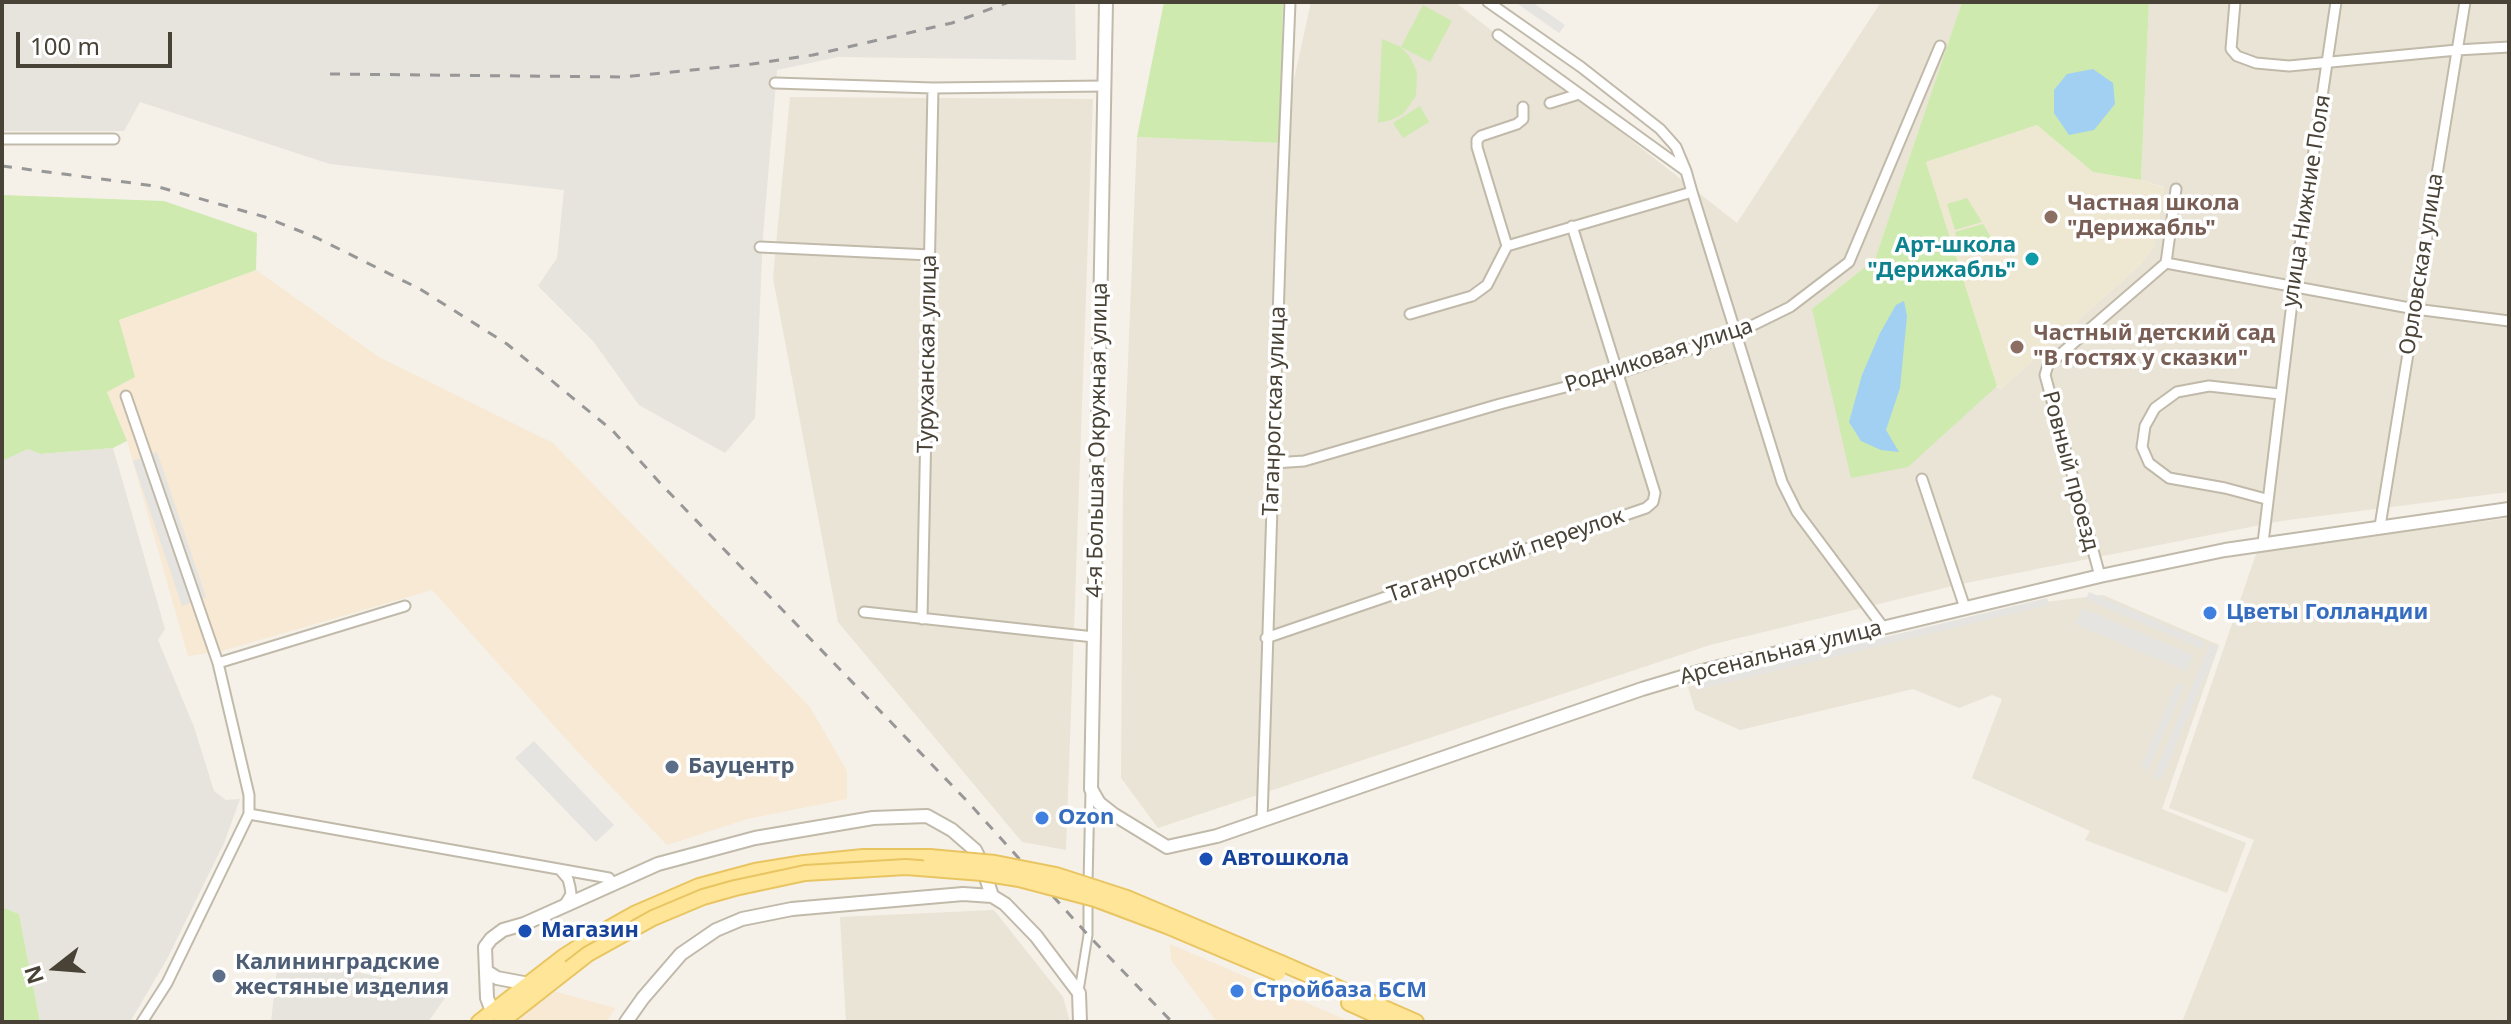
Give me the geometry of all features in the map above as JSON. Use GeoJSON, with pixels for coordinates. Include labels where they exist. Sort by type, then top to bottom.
{"type":"FeatureCollection","features":[{"type":"Feature","properties":{"kind":"main road"},"geometry":{"type":"LineString","coordinates":[[479,1022],[496,1017],[602,932],[699,886],[755,871],[804,863],[863,857],[930,857],[995,863],[1056,875],[1155,909],[1391,1022]]}},
{"type":"Feature","properties":{"kind":"main road"},"geometry":{"type":"LineString","coordinates":[[496,1017],[529,984],[566,962]]}},
{"type":"Feature","properties":{"kind":"main road"},"geometry":{"type":"LineString","coordinates":[[1280,968],[1416,1022]]}},
{"type":"Feature","properties":{"kind":"street","name":"4-я Большая Окружная улица"},"geometry":{"type":"LineString","coordinates":[[1079,993],[1088,935],[1106,2]]}},
{"type":"Feature","properties":{"kind":"street","name":"Таганрогская улица"},"geometry":{"type":"LineString","coordinates":[[1262,820],[1290,2]]}},
{"type":"Feature","properties":{"kind":"street"},"geometry":{"type":"LineString","coordinates":[[1488,2],[1581,67],[1660,129],[1676,147],[1782,482],[1797,512],[1883,627]]}},
{"type":"Feature","properties":{"kind":"street"},"geometry":{"type":"LineString","coordinates":[[2235,2],[2231,49],[2237,56],[2256,63],[2289,66],[2509,47]]}},
{"type":"Feature","properties":{"kind":"street","name":"улица Нижние Поля"},"geometry":{"type":"LineString","coordinates":[[2263,543],[2294,286],[2336,2]]}},
{"type":"Feature","properties":{"kind":"street","name":"Орловская улица"},"geometry":{"type":"LineString","coordinates":[[2380,526],[2465,2]]}},
{"type":"Feature","properties":{"kind":"street"},"geometry":{"type":"LineString","coordinates":[[1498,35],[1686,171]]}},
{"type":"Feature","properties":{"kind":"street","name":"Родниковая улица"},"geometry":{"type":"LineString","coordinates":[[1274,463],[1304,461],[1619,373],[1735,334],[1790,307],[1849,262],[1940,46]]}},
{"type":"Feature","properties":{"kind":"street"},"geometry":{"type":"LineString","coordinates":[[775,83],[933,88],[1105,86]]}},
{"type":"Feature","properties":{"kind":"street","name":"Туруханская улица"},"geometry":{"type":"LineString","coordinates":[[922,619],[933,88]]}},
{"type":"Feature","properties":{"kind":"street"},"geometry":{"type":"LineString","coordinates":[[1550,103],[1579,94]]}},
{"type":"Feature","properties":{"kind":"street"},"geometry":{"type":"LineString","coordinates":[[1410,314],[1472,296],[1487,285],[1507,246],[1477,140],[1517,124],[1523,119],[1523,107]]}},
{"type":"Feature","properties":{"kind":"street"},"geometry":{"type":"LineString","coordinates":[[2,139],[114,139]]}},
{"type":"Feature","properties":{"kind":"street"},"geometry":{"type":"LineString","coordinates":[[2176,189],[2166,263],[2415,309],[2509,321]]}},
{"type":"Feature","properties":{"kind":"street"},"geometry":{"type":"LineString","coordinates":[[1507,246],[1692,192]]}},
{"type":"Feature","properties":{"kind":"street","name":"Таганрогский переулок"},"geometry":{"type":"LineString","coordinates":[[1266,638],[1631,513],[1653,502],[1655,493],[1572,226]]}},
{"type":"Feature","properties":{"kind":"street"},"geometry":{"type":"LineString","coordinates":[[760,247],[930,255]]}},
{"type":"Feature","properties":{"kind":"street","name":"Ровный проезд"},"geometry":{"type":"LineString","coordinates":[[2100,576],[2045,375],[2048,365],[2166,263]]}},
{"type":"Feature","properties":{"kind":"street"},"geometry":{"type":"LineString","coordinates":[[2266,499],[2169,478],[2149,463],[2142,447],[2145,426],[2155,408],[2177,392],[2209,386],[2280,394]]}},
{"type":"Feature","properties":{"kind":"street"},"geometry":{"type":"LineString","coordinates":[[126,396],[218,663],[246,777],[249,814],[167,983],[142,1022]]}},
{"type":"Feature","properties":{"kind":"street"},"geometry":{"type":"LineString","coordinates":[[1922,479],[1965,608]]}},
{"type":"Feature","properties":{"kind":"street","name":"Арсенальная улица"},"geometry":{"type":"LineString","coordinates":[[1091,789],[1099,803],[1113,814],[1167,847],[1205,840],[1702,671],[2100,576],[2263,543],[2509,509]]}},
{"type":"Feature","properties":{"kind":"street"},"geometry":{"type":"LineString","coordinates":[[218,663],[405,606]]}},
{"type":"Feature","properties":{"kind":"street"},"geometry":{"type":"LineString","coordinates":[[864,612],[1094,637]]}},
{"type":"Feature","properties":{"kind":"street"},"geometry":{"type":"LineString","coordinates":[[249,814],[609,878],[613,884]]}},
{"type":"Feature","properties":{"kind":"street"},"geometry":{"type":"LineString","coordinates":[[496,1017],[487,998],[485,947],[491,939],[503,930],[681,856],[846,821],[927,816],[962,839],[976,865],[986,895]]}},
{"type":"Feature","properties":{"kind":"street"},"geometry":{"type":"LineString","coordinates":[[561,871],[568,879],[571,894],[563,907]]}},
{"type":"Feature","properties":{"kind":"street"},"geometry":{"type":"LineString","coordinates":[[626,1022],[681,954],[716,930],[742,919],[792,909],[986,895],[1005,904],[1036,936],[1079,993],[1080,1022]]}},
{"type":"Feature","properties":{"kind":"street"},"geometry":{"type":"LineString","coordinates":[[486,971],[507,981],[529,984]]}},
{"type":"Feature","properties":{"kind":"shaded area"},"geometry":{"type":"Polygon","coordinates":[[[2,2],[1075,2],[1076,60],[838,57],[777,70],[763,235],[755,418],[725,453],[639,405],[593,341],[538,286],[557,258],[564,190],[330,164],[140,102],[124,131],[2,131],[2,2]]]}},
{"type":"Feature","properties":{"kind":"shaded area"},"geometry":{"type":"Polygon","coordinates":[[[1311,2],[1455,2],[1737,223],[1881,2],[1962,2],[1875,259],[1812,309],[2001,389],[2140,265],[2154,246],[2164,187],[2141,180],[2149,2],[2509,2],[2509,492],[2281,521],[1961,584],[1710,645],[1158,828],[1121,778],[1123,487],[1137,137],[1280,143],[1311,2]]]}},
{"type":"Feature","properties":{"kind":"shaded area"},"geometry":{"type":"Polygon","coordinates":[[[1515,2],[1532,2],[1565,25],[1559,33],[1515,2]]]}},
{"type":"Feature","properties":{"kind":"shaded area"},"geometry":{"type":"Polygon","coordinates":[[[790,97],[1093,99],[1066,850],[1022,842],[838,622],[773,278],[790,97]]]}},
{"type":"Feature","properties":{"kind":"shaded area","name":"Частная школа \"Дерижабль\""},"geometry":{"type":"Polygon","coordinates":[[[2037,125],[2093,172],[2141,180],[2165,188],[2154,246],[2140,265],[2001,389],[1997,386],[1926,162],[2037,125]]]}},
{"type":"Feature","properties":{"kind":"shaded area"},"geometry":{"type":"Polygon","coordinates":[[[256,270],[379,357],[553,443],[810,707],[847,771],[847,799],[747,819],[667,845],[576,750],[432,590],[222,651],[188,656],[127,441],[107,392],[134,377],[119,320],[256,270]]]}},
{"type":"Feature","properties":{"kind":"shaded area"},"geometry":{"type":"Polygon","coordinates":[[[113,448],[165,629],[158,640],[194,727],[214,791],[226,800],[240,799],[224,843],[167,959],[130,1022],[40,1022],[19,914],[2,907],[2,461],[28,449],[40,454],[113,448]]]}},
{"type":"Feature","properties":{"kind":"shaded area"},"geometry":{"type":"Polygon","coordinates":[[[157,452],[206,597],[182,606],[133,461],[157,452]]]}},
{"type":"Feature","properties":{"kind":"shaded area"},"geometry":{"type":"Polygon","coordinates":[[[2509,518],[2509,1022],[2182,1022],[2254,840],[2169,808],[2257,551],[2509,518]]]}},
{"type":"Feature","properties":{"kind":"shaded area"},"geometry":{"type":"Polygon","coordinates":[[[2089,592],[2205,642],[2202,649],[2086,599],[2089,592]]]}},
{"type":"Feature","properties":{"kind":"shaded area"},"geometry":{"type":"Polygon","coordinates":[[[2103,595],[2219,645],[2162,809],[2246,843],[2227,893],[2085,840],[2090,831],[1972,778],[2002,699],[1992,695],[1959,708],[1913,689],[1740,730],[1695,710],[1688,687],[2037,603],[2103,595]]]}},
{"type":"Feature","properties":{"kind":"shaded area"},"geometry":{"type":"Polygon","coordinates":[[[2047,598],[2049,605],[1696,690],[1695,683],[2047,598]]]}},
{"type":"Feature","properties":{"kind":"shaded area"},"geometry":{"type":"Polygon","coordinates":[[[2082,608],[2193,655],[2186,671],[2075,624],[2082,608]]]}},
{"type":"Feature","properties":{"kind":"shaded area"},"geometry":{"type":"Polygon","coordinates":[[[2210,644],[2218,647],[2161,780],[2153,777],[2210,644]]]}},
{"type":"Feature","properties":{"kind":"shaded area"},"geometry":{"type":"Polygon","coordinates":[[[2177,683],[2184,686],[2148,770],[2141,767],[2177,683]]]}},
{"type":"Feature","properties":{"kind":"shaded area"},"geometry":{"type":"Polygon","coordinates":[[[534,741],[614,825],[596,842],[515,758],[534,741]]]}},
{"type":"Feature","properties":{"kind":"shaded area"},"geometry":{"type":"Polygon","coordinates":[[[994,910],[1063,997],[1070,1022],[846,1022],[840,917],[994,910]]]}},
{"type":"Feature","properties":{"kind":"shaded area","name":"Стройбаза БСМ"},"geometry":{"type":"Polygon","coordinates":[[[1170,944],[1351,1022],[1217,1022],[1171,960],[1170,944]]]}},
{"type":"Feature","properties":{"kind":"shaded area"},"geometry":{"type":"Polygon","coordinates":[[[278,959],[450,991],[428,1022],[271,1022],[278,959]]]}},
{"type":"Feature","properties":{"kind":"shaded area"},"geometry":{"type":"Polygon","coordinates":[[[550,990],[615,1008],[607,1022],[514,1022],[550,990]]]}},
{"type":"Feature","properties":{"kind":"green space"},"geometry":{"type":"Polygon","coordinates":[[[1164,2],[1283,2],[1280,143],[1137,137],[1164,2]]]}},
{"type":"Feature","properties":{"kind":"green space"},"geometry":{"type":"Polygon","coordinates":[[[1962,2],[2149,2],[2141,180],[2093,172],[2037,125],[1926,162],[1997,386],[1908,467],[1851,478],[1812,309],[1875,259],[1962,2]]]}},
{"type":"Feature","properties":{"kind":"green space"},"geometry":{"type":"Polygon","coordinates":[[[1423,5],[1452,21],[1430,62],[1401,47],[1423,5]]]}},
{"type":"Feature","properties":{"kind":"green space"},"geometry":{"type":"Polygon","coordinates":[[[1382,39],[1401,47],[1417,72],[1416,96],[1403,114],[1378,123],[1382,39]]]}},
{"type":"Feature","properties":{"kind":"green space"},"geometry":{"type":"Polygon","coordinates":[[[1420,106],[1429,122],[1403,138],[1393,123],[1420,106]]]}},
{"type":"Feature","properties":{"kind":"green space"},"geometry":{"type":"Polygon","coordinates":[[[2,195],[164,201],[257,233],[256,270],[119,320],[135,377],[107,392],[127,441],[113,448],[40,454],[28,449],[2,461],[2,195]]]}},
{"type":"Feature","properties":{"kind":"green space"},"geometry":{"type":"Polygon","coordinates":[[[1967,198],[1982,222],[1955,230],[1947,204],[1967,198]]]}},
{"type":"Feature","properties":{"kind":"green space"},"geometry":{"type":"Polygon","coordinates":[[[1983,224],[1992,239],[1960,249],[1955,232],[1983,224]]]}},
{"type":"Feature","properties":{"kind":"green space"},"geometry":{"type":"Polygon","coordinates":[[[2,907],[19,914],[40,1022],[2,1022],[2,907]]]}},
{"type":"Feature","properties":{"kind":"water"},"geometry":{"type":"Polygon","coordinates":[[[2093,69],[2113,83],[2115,104],[2094,130],[2069,135],[2054,113],[2054,90],[2067,74],[2093,69]]]}},
{"type":"Feature","properties":{"kind":"water"},"geometry":{"type":"Polygon","coordinates":[[[1904,301],[1907,316],[1900,388],[1886,430],[1899,452],[1881,450],[1861,441],[1849,422],[1862,375],[1880,333],[1896,305],[1904,301]]]}},
{"type":"Feature","properties":{"kind":"railway"},"geometry":{"type":"LineString","coordinates":[[330,74],[623,77],[752,64],[813,55],[952,23],[1009,2]]}},
{"type":"Feature","properties":{"kind":"railway"},"geometry":{"type":"LineString","coordinates":[[2,166],[155,186],[265,217],[317,238],[420,289],[507,344],[613,431],[968,802],[1088,935],[1172,1022]]}},
{"type":"Feature","properties":{"kind":"place","name":"Частная школа \"Дерижабль\""},"geometry":{"type":"Point","coordinates":[2051,217]}},
{"type":"Feature","properties":{"kind":"place","name":"Арт-школа \"Дерижабль\""},"geometry":{"type":"Point","coordinates":[2032,259]}},
{"type":"Feature","properties":{"kind":"place","name":"Частный детский сад \"В гостях у сказки\""},"geometry":{"type":"Point","coordinates":[2017,347]}},
{"type":"Feature","properties":{"kind":"place","name":"Цветы Голландии"},"geometry":{"type":"Point","coordinates":[2210,613]}},
{"type":"Feature","properties":{"kind":"place","name":"Бауцентр"},"geometry":{"type":"Point","coordinates":[672,767]}},
{"type":"Feature","properties":{"kind":"place","name":"Ozon"},"geometry":{"type":"Point","coordinates":[1042,818]}},
{"type":"Feature","properties":{"kind":"place","name":"Автошкола"},"geometry":{"type":"Point","coordinates":[1206,859]}},
{"type":"Feature","properties":{"kind":"place","name":"Магазин"},"geometry":{"type":"Point","coordinates":[525,931]}},
{"type":"Feature","properties":{"kind":"place","name":"Калининградские жестяные изделия"},"geometry":{"type":"Point","coordinates":[219,976]}},
{"type":"Feature","properties":{"kind":"place","name":"Стройбаза БСМ"},"geometry":{"type":"Point","coordinates":[1237,991]}}]}
